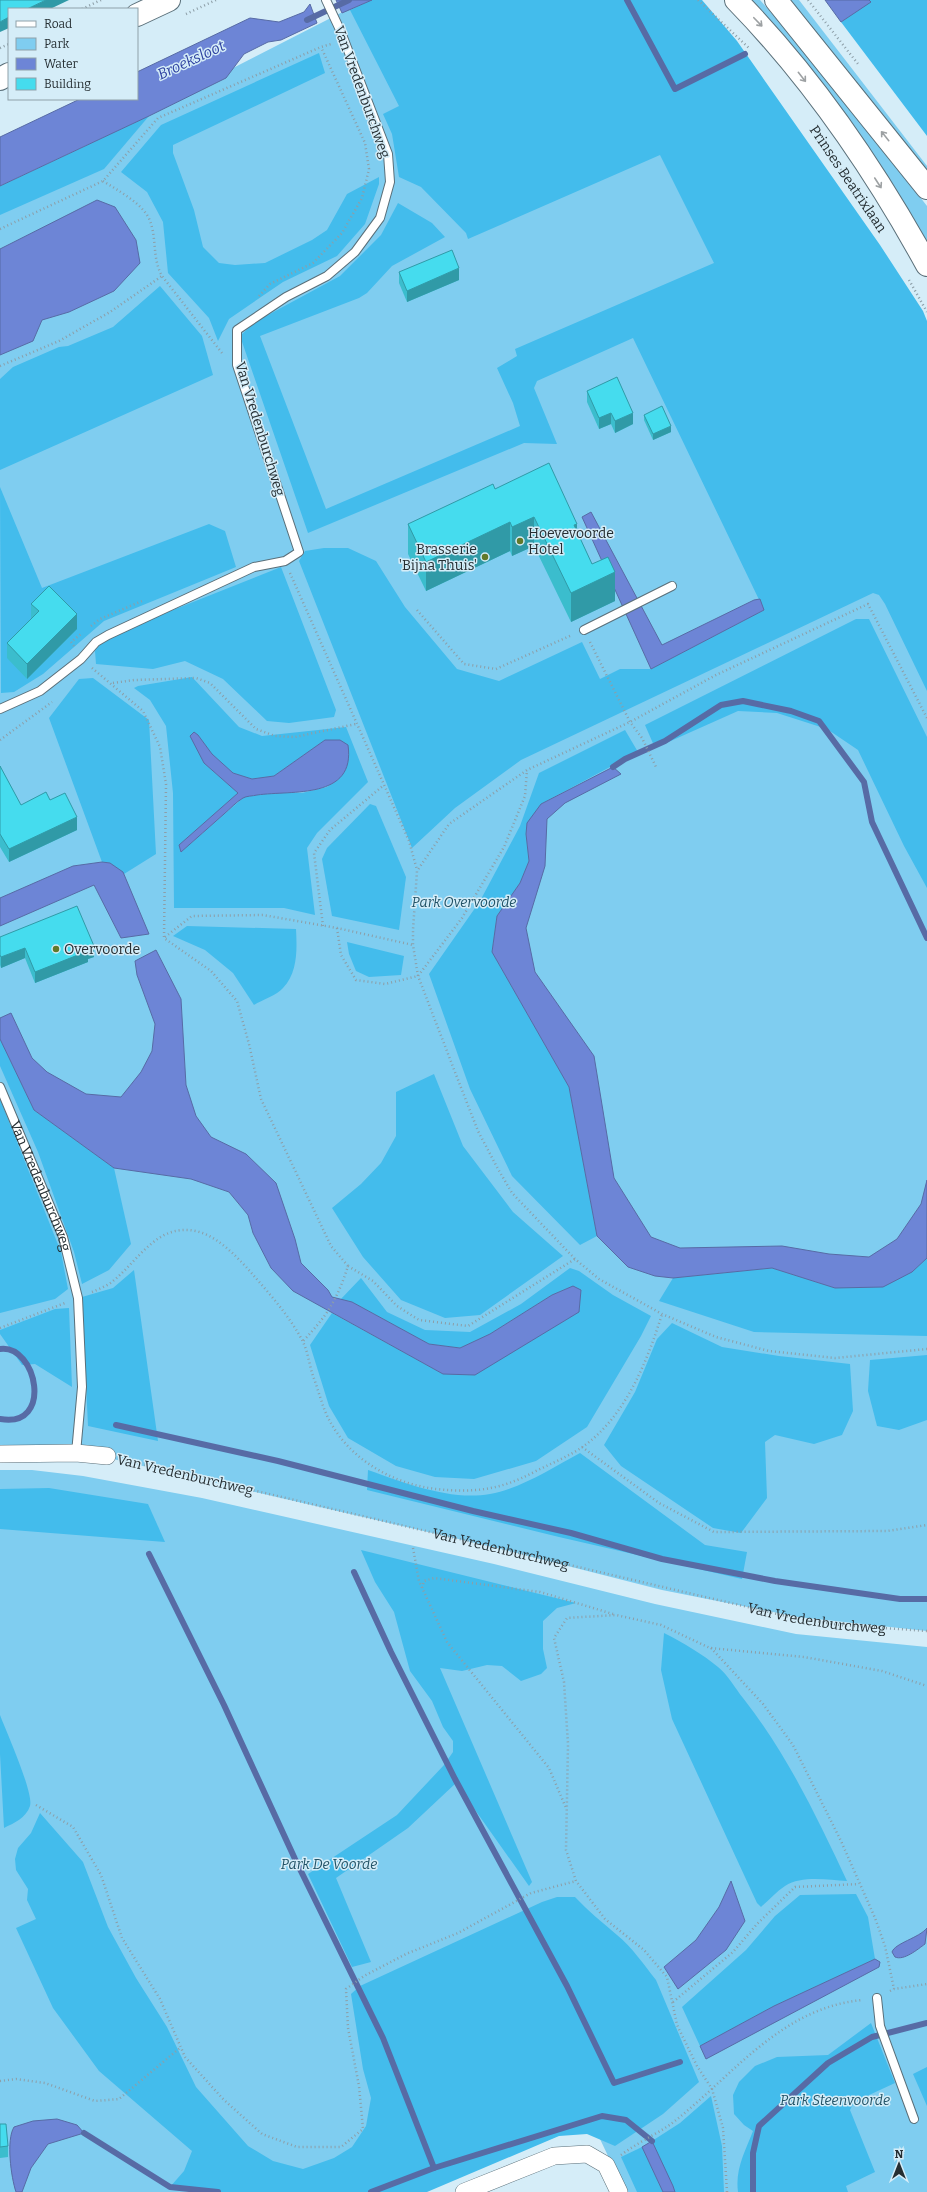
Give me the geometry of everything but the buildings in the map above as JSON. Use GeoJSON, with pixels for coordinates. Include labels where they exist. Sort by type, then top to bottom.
{"type":"FeatureCollection","features":[{"type":"Feature","properties":{"kind":"main road"},"geometry":{"type":"LineString","coordinates":[[138,15],[170,0]]}},
{"type":"Feature","properties":{"kind":"main road","name":"Prinses Beatrixlaan"},"geometry":{"type":"LineString","coordinates":[[736,0],[778,46],[861,158],[892,205],[927,265]]}},
{"type":"Feature","properties":{"kind":"main road"},"geometry":{"type":"LineString","coordinates":[[776,0],[927,188]]}},
{"type":"Feature","properties":{"kind":"street","name":"Van Vredenburchweg"},"geometry":{"type":"LineString","coordinates":[[0,1454],[76,1453],[107,1456]]}},
{"type":"Feature","properties":{"kind":"street"},"geometry":{"type":"LineString","coordinates":[[464,2192],[554,2156],[587,2154],[606,2165],[618,2192]]}},
{"type":"Feature","properties":{"kind":"lane","name":"Van Vredenburchweg"},"geometry":{"type":"LineString","coordinates":[[285,561],[299,552],[237,365],[237,330],[286,297],[327,276],[355,252],[380,218],[390,182],[388,154],[342,32],[326,0]]}},
{"type":"Feature","properties":{"kind":"lane"},"geometry":{"type":"LineString","coordinates":[[0,709],[40,691],[81,659],[96,642],[108,634],[254,568],[285,561]]}},
{"type":"Feature","properties":{"kind":"lane"},"geometry":{"type":"LineString","coordinates":[[584,630],[672,586]]}},
{"type":"Feature","properties":{"kind":"lane","name":"Van Vredenburchweg"},"geometry":{"type":"LineString","coordinates":[[0,1087],[63,1238],[78,1298],[82,1386],[76,1453]]}},
{"type":"Feature","properties":{"kind":"lane"},"geometry":{"type":"LineString","coordinates":[[877,1998],[880,2026],[914,2119]]}},
{"type":"Feature","properties":{"kind":"path"},"geometry":{"type":"LineString","coordinates":[[84,8],[101,0]]}},
{"type":"Feature","properties":{"kind":"path"},"geometry":{"type":"LineString","coordinates":[[698,0],[755,55]]}},
{"type":"Feature","properties":{"kind":"path"},"geometry":{"type":"LineString","coordinates":[[808,0],[825,21]]}},
{"type":"Feature","properties":{"kind":"path"},"geometry":{"type":"LineString","coordinates":[[0,229],[103,181],[158,118],[321,46],[345,42]]}},
{"type":"Feature","properties":{"kind":"path"},"geometry":{"type":"LineString","coordinates":[[255,300],[270,284],[313,263],[342,233],[362,198],[369,169],[365,143],[321,46]]}},
{"type":"Feature","properties":{"kind":"path","name":"Prinses Beatrixlaan"},"geometry":{"type":"LineString","coordinates":[[822,142],[862,200]]}},
{"type":"Feature","properties":{"kind":"path"},"geometry":{"type":"LineString","coordinates":[[103,181],[137,204],[150,220],[156,266],[162,276],[222,354],[225,348]]}},
{"type":"Feature","properties":{"kind":"path"},"geometry":{"type":"LineString","coordinates":[[906,273],[927,312]]}},
{"type":"Feature","properties":{"kind":"path"},"geometry":{"type":"LineString","coordinates":[[0,366],[59,341],[110,312],[162,276]]}},
{"type":"Feature","properties":{"kind":"path"},"geometry":{"type":"LineString","coordinates":[[285,561],[409,841],[417,870],[413,930],[418,976],[478,1131],[512,1193],[575,1259],[599,1279],[662,1314],[716,1337],[769,1351],[801,1356],[835,1358],[927,1349]]}},
{"type":"Feature","properties":{"kind":"path"},"geometry":{"type":"LineString","coordinates":[[417,870],[449,824],[527,770],[630,722],[716,675],[868,604],[927,718]]}},
{"type":"Feature","properties":{"kind":"path"},"geometry":{"type":"LineString","coordinates":[[417,610],[464,664],[496,669],[584,630],[630,722],[642,738],[656,766]]}},
{"type":"Feature","properties":{"kind":"path"},"geometry":{"type":"LineString","coordinates":[[81,659],[143,711],[160,747],[166,784],[164,938]]}},
{"type":"Feature","properties":{"kind":"path"},"geometry":{"type":"LineString","coordinates":[[112,684],[134,680],[196,678],[210,683],[256,729],[275,736],[295,737],[356,724]]}},
{"type":"Feature","properties":{"kind":"path"},"geometry":{"type":"LineString","coordinates":[[337,928],[341,955],[356,980],[386,984],[418,976],[462,918],[504,848],[525,796],[527,770]]}},
{"type":"Feature","properties":{"kind":"path"},"geometry":{"type":"LineString","coordinates":[[323,926],[314,853],[330,830],[384,785]]}},
{"type":"Feature","properties":{"kind":"path"},"geometry":{"type":"LineString","coordinates":[[164,938],[192,916],[263,915],[337,928],[414,945]]}},
{"type":"Feature","properties":{"kind":"path"},"geometry":{"type":"LineString","coordinates":[[164,938],[212,971],[237,1001],[249,1044],[261,1099],[331,1246],[348,1266],[373,1281],[397,1306],[419,1320],[468,1326],[575,1259]]}},
{"type":"Feature","properties":{"kind":"path"},"geometry":{"type":"LineString","coordinates":[[78,1298],[111,1282],[152,1242],[164,1234],[181,1230],[197,1231],[214,1238],[237,1258],[271,1296],[303,1341],[310,1368],[330,1423],[344,1444],[377,1470],[398,1478],[424,1487],[470,1492],[490,1489],[517,1481],[582,1447],[607,1424],[628,1395],[650,1350],[662,1314]]}},
{"type":"Feature","properties":{"kind":"path"},"geometry":{"type":"LineString","coordinates":[[303,1341],[324,1318],[340,1290],[348,1266]]}},
{"type":"Feature","properties":{"kind":"path"},"geometry":{"type":"LineString","coordinates":[[0,1328],[67,1302],[67,1309]]}},
{"type":"Feature","properties":{"kind":"path"},"geometry":{"type":"LineString","coordinates":[[582,1447],[659,1503],[714,1532],[887,1531],[927,1525]]}},
{"type":"Feature","properties":{"kind":"path","name":"Van Vredenburchweg"},"geometry":{"type":"LineString","coordinates":[[107,1456],[790,1617],[840,1625],[927,1631]]}},
{"type":"Feature","properties":{"kind":"path"},"geometry":{"type":"LineString","coordinates":[[413,1548],[419,1581],[447,1642],[549,1768],[567,1810]]}},
{"type":"Feature","properties":{"kind":"path"},"geometry":{"type":"LineString","coordinates":[[422,1588],[424,1581],[434,1578],[489,1584],[540,1592],[616,1615],[661,1625],[710,1648],[804,1657],[882,1671],[927,1686]]}},
{"type":"Feature","properties":{"kind":"path"},"geometry":{"type":"LineString","coordinates":[[616,1615],[567,1618],[554,1638],[564,1682],[568,1744],[566,1850],[576,1881],[605,1919],[644,1950],[667,1977],[677,2025],[697,2066],[712,2089],[723,2128],[727,2192]]}},
{"type":"Feature","properties":{"kind":"path"},"geometry":{"type":"LineString","coordinates":[[710,1648],[763,1704],[793,1745],[842,1841],[859,1884],[875,1918],[885,1946],[894,1989]]}},
{"type":"Feature","properties":{"kind":"path"},"geometry":{"type":"LineString","coordinates":[[36,1805],[73,1827],[101,1875],[122,1938],[160,1999],[185,2057],[224,2100],[262,2134],[297,2147],[341,2147],[363,2129],[359,2086],[348,2028],[346,1989],[364,1976],[406,1954],[458,1933],[530,1893],[576,1881]]}},
{"type":"Feature","properties":{"kind":"path"},"geometry":{"type":"LineString","coordinates":[[673,2002],[733,1952],[757,1924],[795,1887],[859,1884]]}},
{"type":"Feature","properties":{"kind":"path"},"geometry":{"type":"LineString","coordinates":[[634,2146],[655,2135],[712,2089],[758,2046],[812,2012],[841,2002],[877,1998],[894,1989],[927,1984]]}},
{"type":"Feature","properties":{"kind":"path"},"geometry":{"type":"LineString","coordinates":[[0,2081],[16,2079],[44,2083],[95,2100],[119,2099],[181,2047]]}},
{"type":"Feature","properties":{"kind":"green space","name":"Park Overvoorde"},"geometry":{"type":"Polygon","coordinates":[[[366,0],[694,0],[927,356],[927,1631],[798,1617],[662,1590],[497,1548],[87,1453],[0,1448],[0,199],[110,131],[366,0]]]}},
{"type":"Feature","properties":{"kind":"green space"},"geometry":{"type":"Polygon","coordinates":[[[372,0],[702,0],[737,41],[880,245],[923,311],[927,321],[927,691],[885,604],[879,595],[873,593],[521,760],[455,808],[412,848],[299,561],[305,551],[324,548],[348,548],[376,561],[405,607],[457,669],[499,681],[582,642],[600,679],[620,669],[651,669],[764,610],[633,338],[537,381],[534,388],[557,444],[524,443],[308,533],[240,336],[255,322],[340,276],[381,235],[398,203],[432,223],[445,237],[392,266],[367,293],[359,298],[260,336],[326,509],[520,426],[513,403],[497,368],[517,356],[515,349],[714,263],[660,155],[468,239],[466,233],[421,187],[399,177],[392,134],[383,114],[399,106],[350,10],[372,0]]]}},
{"type":"Feature","properties":{"kind":"green space"},"geometry":{"type":"Polygon","coordinates":[[[751,0],[760,0],[812,59],[927,206],[927,246],[885,174],[858,132],[819,81],[751,0]]]}},
{"type":"Feature","properties":{"kind":"green space"},"geometry":{"type":"Polygon","coordinates":[[[790,0],[799,0],[927,166],[927,174],[790,0]]]}},
{"type":"Feature","properties":{"kind":"green space"},"geometry":{"type":"Polygon","coordinates":[[[869,0],[927,0],[927,136],[841,22],[870,2],[869,0]]]}},
{"type":"Feature","properties":{"kind":"green space"},"geometry":{"type":"Polygon","coordinates":[[[319,53],[325,73],[173,145],[173,153],[194,210],[203,247],[219,263],[235,265],[265,263],[312,240],[327,230],[347,194],[379,177],[379,184],[365,224],[337,256],[283,282],[229,319],[218,341],[209,318],[168,273],[163,222],[147,192],[121,172],[161,125],[319,53]]]}},
{"type":"Feature","properties":{"kind":"green space"},"geometry":{"type":"Polygon","coordinates":[[[149,116],[104,169],[0,215],[0,186],[149,116]]]}},
{"type":"Feature","properties":{"kind":"green space"},"geometry":{"type":"Polygon","coordinates":[[[160,286],[202,336],[213,375],[0,470],[0,379],[13,367],[59,347],[68,346],[113,327],[160,286]]]}},
{"type":"Feature","properties":{"kind":"green space"},"geometry":{"type":"Polygon","coordinates":[[[0,487],[42,588],[209,524],[225,531],[236,567],[104,621],[43,674],[14,692],[1,693],[0,487]]]}},
{"type":"Feature","properties":{"kind":"green space"},"geometry":{"type":"Polygon","coordinates":[[[281,567],[336,710],[334,717],[289,723],[267,721],[223,679],[185,661],[153,669],[96,664],[95,651],[105,637],[281,567]]]}},
{"type":"Feature","properties":{"kind":"green space"},"geometry":{"type":"Polygon","coordinates":[[[856,619],[869,619],[927,737],[927,888],[904,846],[858,750],[827,729],[777,713],[738,711],[655,748],[645,725],[856,619]]]}},
{"type":"Feature","properties":{"kind":"green space"},"geometry":{"type":"Polygon","coordinates":[[[192,677],[239,727],[262,736],[346,727],[368,782],[317,833],[307,848],[315,915],[284,908],[174,908],[173,793],[166,726],[150,700],[134,688],[138,686],[192,677]],[[198,735],[204,763],[238,793],[179,845],[181,852],[244,797],[276,792],[302,793],[327,787],[339,779],[325,740],[274,776],[252,779],[233,773],[212,754],[198,735]]]}},
{"type":"Feature","properties":{"kind":"green space"},"geometry":{"type":"Polygon","coordinates":[[[93,678],[149,720],[156,854],[124,874],[110,863],[102,862],[49,718],[79,679],[93,678]]]}},
{"type":"Feature","properties":{"kind":"green space"},"geometry":{"type":"Polygon","coordinates":[[[625,730],[638,752],[541,804],[526,834],[529,861],[520,883],[497,916],[492,952],[569,1087],[597,1236],[580,1245],[512,1176],[470,1089],[429,974],[480,901],[520,826],[539,773],[625,730]]]}},
{"type":"Feature","properties":{"kind":"green space"},"geometry":{"type":"Polygon","coordinates":[[[370,804],[376,806],[406,877],[399,930],[332,916],[322,859],[327,848],[370,804]]]}},
{"type":"Feature","properties":{"kind":"green space"},"geometry":{"type":"Polygon","coordinates":[[[187,926],[296,929],[296,960],[292,975],[280,991],[254,1005],[233,973],[205,950],[173,936],[187,926]]]}},
{"type":"Feature","properties":{"kind":"green space"},"geometry":{"type":"Polygon","coordinates":[[[347,942],[404,956],[401,975],[369,977],[356,971],[349,954],[347,942]]]}},
{"type":"Feature","properties":{"kind":"green space"},"geometry":{"type":"Polygon","coordinates":[[[0,1039],[34,1110],[114,1168],[131,1244],[109,1270],[82,1284],[74,1252],[38,1152],[0,1066],[0,1039]]]}},
{"type":"Feature","properties":{"kind":"green space"},"geometry":{"type":"Polygon","coordinates":[[[434,1074],[463,1146],[513,1212],[563,1256],[480,1315],[445,1318],[401,1300],[363,1257],[332,1208],[361,1184],[381,1163],[396,1136],[396,1092],[434,1074]]]}},
{"type":"Feature","properties":{"kind":"green space"},"geometry":{"type":"Polygon","coordinates":[[[0,1099],[61,1252],[68,1289],[55,1299],[0,1313],[0,1099]]]}},
{"type":"Feature","properties":{"kind":"green space"},"geometry":{"type":"Polygon","coordinates":[[[927,1258],[927,1336],[754,1332],[659,1301],[673,1278],[772,1268],[835,1288],[912,1272],[927,1258]]]}},
{"type":"Feature","properties":{"kind":"green space"},"geometry":{"type":"Polygon","coordinates":[[[570,1268],[579,1271],[613,1295],[651,1316],[641,1336],[587,1427],[536,1461],[474,1479],[435,1477],[396,1466],[348,1438],[329,1406],[310,1345],[332,1313],[443,1374],[573,1286],[552,1295],[490,1334],[460,1348],[429,1344],[352,1302],[340,1300],[361,1278],[387,1312],[425,1330],[470,1332],[521,1304],[570,1268]]]}},
{"type":"Feature","properties":{"kind":"green space"},"geometry":{"type":"Polygon","coordinates":[[[134,1270],[158,1441],[88,1426],[82,1297],[113,1288],[134,1270]]]}},
{"type":"Feature","properties":{"kind":"green space"},"geometry":{"type":"Polygon","coordinates":[[[69,1308],[72,1387],[35,1364],[22,1365],[0,1334],[0,1330],[55,1309],[69,1308]]]}},
{"type":"Feature","properties":{"kind":"green space"},"geometry":{"type":"Polygon","coordinates":[[[672,1323],[722,1347],[779,1356],[850,1364],[853,1411],[842,1435],[814,1444],[775,1435],[765,1442],[767,1498],[741,1533],[713,1528],[621,1466],[604,1445],[635,1392],[657,1339],[672,1323]]]}},
{"type":"Feature","properties":{"kind":"green space"},"geometry":{"type":"Polygon","coordinates":[[[927,1355],[927,1420],[899,1430],[877,1426],[868,1391],[870,1360],[927,1355]]]}},
{"type":"Feature","properties":{"kind":"green space"},"geometry":{"type":"Polygon","coordinates":[[[580,1453],[705,1545],[747,1552],[742,1579],[559,1537],[367,1490],[368,1470],[428,1490],[459,1495],[475,1496],[490,1494],[525,1482],[580,1453]]]}},
{"type":"Feature","properties":{"kind":"green space","name":"Park De Voorde"},"geometry":{"type":"Polygon","coordinates":[[[0,1470],[32,1470],[83,1476],[202,1498],[494,1564],[655,1604],[796,1634],[927,1647],[927,2192],[625,2192],[592,2122],[420,2192],[0,2192],[0,1470]]]}},
{"type":"Feature","properties":{"kind":"green space"},"geometry":{"type":"Polygon","coordinates":[[[49,1488],[148,1504],[165,1542],[0,1529],[0,1489],[49,1488]]]}},
{"type":"Feature","properties":{"kind":"green space"},"geometry":{"type":"Polygon","coordinates":[[[361,1550],[576,1603],[557,1608],[543,1621],[543,1649],[547,1668],[541,1674],[521,1681],[502,1666],[487,1665],[462,1671],[440,1668],[532,1882],[529,1886],[456,1783],[408,1828],[336,1878],[371,1962],[352,1967],[308,1874],[397,1815],[444,1765],[453,1752],[453,1741],[443,1727],[432,1701],[410,1671],[394,1612],[375,1582],[361,1550]]]}},
{"type":"Feature","properties":{"kind":"green space"},"geometry":{"type":"Polygon","coordinates":[[[664,1633],[686,1645],[722,1670],[759,1719],[774,1741],[800,1786],[847,1881],[815,1879],[799,1880],[785,1886],[761,1907],[757,1903],[672,1719],[661,1670],[664,1633]]]}},
{"type":"Feature","properties":{"kind":"green space"},"geometry":{"type":"Polygon","coordinates":[[[0,1715],[24,1776],[30,1799],[30,1806],[26,1814],[19,1820],[4,1828],[0,1754],[0,1715]]]}},
{"type":"Feature","properties":{"kind":"green space"},"geometry":{"type":"Polygon","coordinates":[[[40,1813],[83,1862],[108,1927],[136,1978],[167,2027],[196,2087],[248,2146],[273,2161],[303,2169],[334,2158],[352,2147],[366,2126],[371,2098],[363,2069],[351,1994],[360,1986],[542,1902],[557,1897],[575,1897],[638,1956],[656,1980],[699,2082],[663,2114],[615,2146],[587,2134],[559,2136],[427,2192],[218,2192],[170,2187],[184,2171],[192,2151],[99,2071],[53,2008],[16,1928],[36,1919],[27,1900],[28,1889],[16,1870],[15,1859],[18,1848],[31,1833],[40,1813]]]}},
{"type":"Feature","properties":{"kind":"green space"},"geometry":{"type":"Polygon","coordinates":[[[856,1894],[868,1917],[875,1959],[774,2006],[700,2046],[682,2007],[746,1950],[775,1916],[800,1895],[856,1894]]]}},
{"type":"Feature","properties":{"kind":"green space","name":"Park Steenvoorde"},"geometry":{"type":"Polygon","coordinates":[[[871,2023],[895,2083],[854,2102],[850,2110],[875,2172],[846,2186],[848,2192],[738,2192],[737,2184],[739,2168],[753,2131],[744,2125],[734,2114],[733,2095],[739,2082],[755,2066],[777,2057],[828,2055],[871,2023]]]}},
{"type":"Feature","properties":{"kind":"green space"},"geometry":{"type":"Polygon","coordinates":[[[927,2067],[927,2106],[913,2074],[927,2067]]]}},
{"type":"Feature","properties":{"kind":"green space"},"geometry":{"type":"Polygon","coordinates":[[[711,2096],[722,2146],[724,2192],[675,2192],[652,2141],[680,2123],[711,2096]]]}},
{"type":"Feature","properties":{"kind":"green space"},"geometry":{"type":"Polygon","coordinates":[[[642,2147],[663,2192],[637,2192],[621,2157],[642,2147]]]}},
{"type":"Feature","properties":{"kind":"water"},"geometry":{"type":"Polygon","coordinates":[[[336,0],[372,0],[342,13],[336,0]]]}},
{"type":"Feature","properties":{"kind":"water"},"geometry":{"type":"Polygon","coordinates":[[[825,0],[869,0],[871,2],[841,22],[825,0]]]}},
{"type":"Feature","properties":{"kind":"water"},"geometry":{"type":"Polygon","coordinates":[[[310,4],[317,23],[281,40],[268,42],[244,54],[226,78],[0,186],[0,137],[78,100],[138,100],[138,72],[250,18],[279,22],[304,12],[310,4]]]}},
{"type":"Feature","properties":{"kind":"water"},"geometry":{"type":"Polygon","coordinates":[[[97,200],[115,207],[136,240],[140,263],[114,291],[69,312],[42,320],[33,341],[0,355],[0,249],[97,200]]]}},
{"type":"Feature","properties":{"kind":"water"},"geometry":{"type":"Polygon","coordinates":[[[591,512],[662,645],[754,600],[760,599],[764,610],[651,669],[582,517],[591,512]]]}},
{"type":"Feature","properties":{"kind":"water"},"geometry":{"type":"Polygon","coordinates":[[[194,732],[212,754],[233,773],[252,779],[274,776],[325,740],[340,740],[348,745],[348,763],[342,775],[332,784],[319,789],[248,796],[243,798],[181,852],[179,845],[238,793],[204,763],[190,736],[194,732]]]}},
{"type":"Feature","properties":{"kind":"water"},"geometry":{"type":"Polygon","coordinates":[[[613,767],[621,774],[565,803],[547,819],[545,866],[526,928],[535,972],[594,1056],[614,1178],[651,1237],[680,1248],[782,1246],[829,1254],[869,1257],[897,1239],[921,1204],[927,1180],[927,1258],[912,1272],[883,1287],[835,1288],[772,1268],[673,1278],[655,1276],[628,1267],[597,1236],[569,1087],[492,952],[497,916],[520,883],[529,861],[526,834],[527,823],[541,804],[613,767]]]}},
{"type":"Feature","properties":{"kind":"water"},"geometry":{"type":"Polygon","coordinates":[[[102,862],[110,863],[123,872],[149,934],[121,938],[94,885],[0,926],[0,898],[73,866],[102,862]]]}},
{"type":"Feature","properties":{"kind":"water"},"geometry":{"type":"Polygon","coordinates":[[[156,950],[181,999],[186,1085],[196,1116],[211,1137],[246,1154],[276,1183],[295,1239],[301,1263],[328,1290],[332,1297],[352,1302],[429,1344],[460,1348],[490,1334],[552,1295],[573,1286],[581,1290],[579,1312],[475,1375],[443,1374],[293,1291],[271,1268],[253,1233],[248,1215],[229,1192],[191,1179],[114,1168],[34,1110],[0,1039],[0,1018],[11,1013],[32,1058],[47,1072],[86,1094],[121,1097],[141,1072],[152,1051],[155,1024],[137,975],[135,961],[156,950]]]}},
{"type":"Feature","properties":{"kind":"water"},"geometry":{"type":"Polygon","coordinates":[[[731,1881],[745,1921],[726,1950],[678,1989],[664,1967],[696,1940],[719,1907],[731,1881]]]}},
{"type":"Feature","properties":{"kind":"water"},"geometry":{"type":"Polygon","coordinates":[[[927,1928],[925,1944],[907,1956],[899,1958],[895,1957],[892,1952],[894,1949],[902,1943],[919,1935],[927,1928]]]}},
{"type":"Feature","properties":{"kind":"water"},"geometry":{"type":"Polygon","coordinates":[[[875,1959],[880,1962],[879,1967],[706,2059],[700,2046],[774,2006],[875,1959]]]}},
{"type":"Feature","properties":{"kind":"water"},"geometry":{"type":"Polygon","coordinates":[[[57,2119],[77,2125],[84,2133],[48,2144],[31,2168],[22,2192],[16,2192],[12,2177],[10,2159],[10,2141],[14,2127],[33,2121],[57,2119]]]}},
{"type":"Feature","properties":{"kind":"water"},"geometry":{"type":"Polygon","coordinates":[[[652,2141],[675,2192],[663,2192],[642,2147],[652,2141]]]}},
{"type":"Feature","properties":{"kind":"waterway","name":"Broeksloot"},"geometry":{"type":"LineString","coordinates":[[307,20],[349,0]]}},
{"type":"Feature","properties":{"kind":"waterway","name":"Broeksloot"},"geometry":{"type":"LineString","coordinates":[[627,0],[675,89],[745,54]]}},
{"type":"Feature","properties":{"kind":"waterway"},"geometry":{"type":"LineString","coordinates":[[613,767],[625,759],[665,741],[721,705],[743,701],[791,711],[819,721],[864,782],[872,822],[927,938]]}},
{"type":"Feature","properties":{"kind":"waterway"},"geometry":{"type":"LineString","coordinates":[[0,1349],[13,1351],[23,1359],[30,1372],[34,1386],[33,1400],[28,1412],[17,1419],[0,1419]]}},
{"type":"Feature","properties":{"kind":"waterway"},"geometry":{"type":"LineString","coordinates":[[116,1425],[278,1461],[473,1511],[571,1533],[662,1559],[775,1581],[900,1599],[927,1599]]}},
{"type":"Feature","properties":{"kind":"waterway"},"geometry":{"type":"LineString","coordinates":[[149,1554],[224,1705],[295,1859],[383,2038],[434,2168]]}},
{"type":"Feature","properties":{"kind":"waterway"},"geometry":{"type":"LineString","coordinates":[[354,1572],[391,1652],[455,1779],[567,1986],[614,2083],[680,2062]]}},
{"type":"Feature","properties":{"kind":"waterway"},"geometry":{"type":"LineString","coordinates":[[753,2192],[753,2153],[759,2126],[828,2063],[872,2037],[927,2023]]}},
{"type":"Feature","properties":{"kind":"waterway"},"geometry":{"type":"LineString","coordinates":[[371,2192],[434,2168],[602,2116],[626,2120],[652,2141]]}},
{"type":"Feature","properties":{"kind":"waterway"},"geometry":{"type":"LineString","coordinates":[[84,2133],[170,2187],[218,2192]]}},
{"type":"Feature","properties":{"kind":"place","name":"Hoevevoorde Hotel"},"geometry":{"type":"Point","coordinates":[520,541]}},
{"type":"Feature","properties":{"kind":"place","name":"Brasserie 'Bijna Thuis'"},"geometry":{"type":"Point","coordinates":[485,557]}},
{"type":"Feature","properties":{"kind":"place","name":"Overvoorde"},"geometry":{"type":"Point","coordinates":[56,949]}}]}
